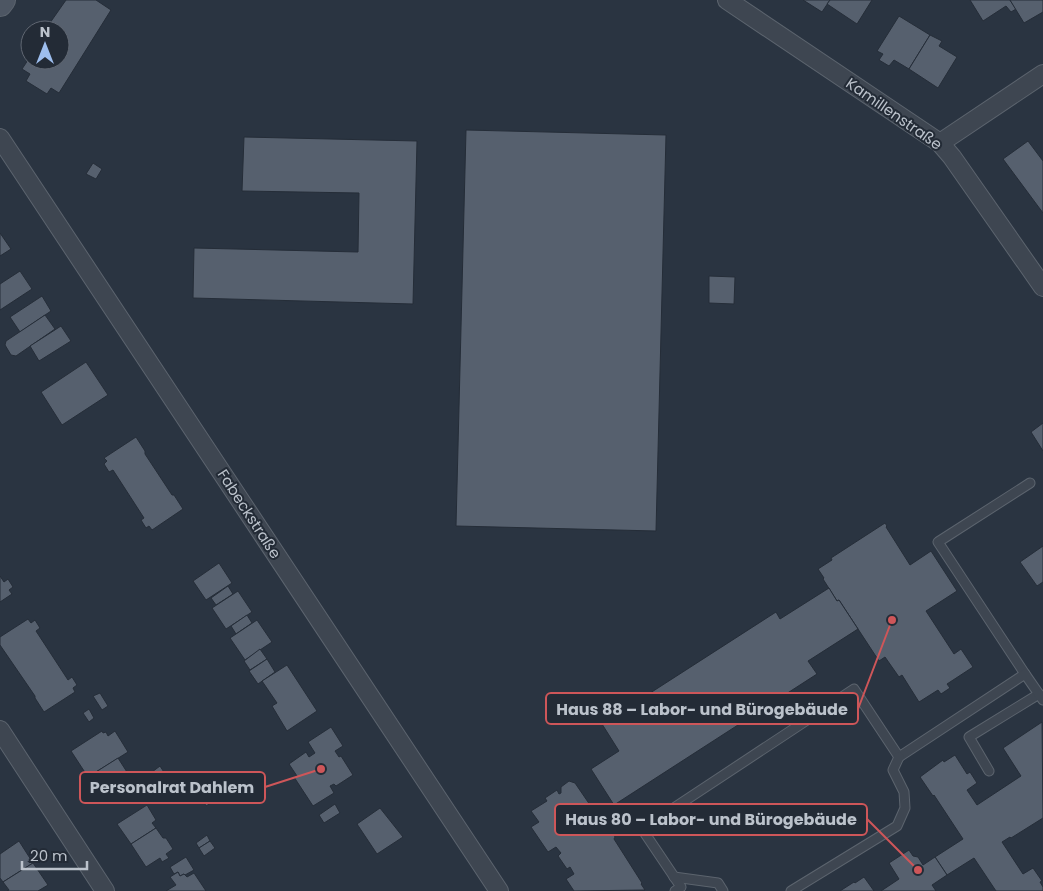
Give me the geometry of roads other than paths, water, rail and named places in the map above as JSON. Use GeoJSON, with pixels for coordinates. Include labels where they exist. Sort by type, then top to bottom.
{"type":"FeatureCollection","features":[{"type":"Feature","properties":{"kind":"main road"},"geometry":{"type":"LineString","coordinates":[[0,4],[3,0]]}},
{"type":"Feature","properties":{"kind":"street","name":"Kamillenstraße"},"geometry":{"type":"LineString","coordinates":[[727,0],[940,143],[1043,287]]}},
{"type":"Feature","properties":{"kind":"street"},"geometry":{"type":"LineString","coordinates":[[940,143],[1043,74]]}},
{"type":"Feature","properties":{"kind":"street","name":"Fabeckstraße"},"geometry":{"type":"LineString","coordinates":[[0,138],[499,891]]}},
{"type":"Feature","properties":{"kind":"street"},"geometry":{"type":"LineString","coordinates":[[0,730],[105,891]]}},
{"type":"Feature","properties":{"kind":"lane"},"geometry":{"type":"LineString","coordinates":[[989,771],[969,737],[1041,697],[938,542],[1030,483]]}},
{"type":"Feature","properties":{"kind":"lane"},"geometry":{"type":"LineString","coordinates":[[791,891],[897,826],[905,808],[904,792],[893,770],[900,757],[1025,674]]}},
{"type":"Feature","properties":{"kind":"lane"},"geometry":{"type":"LineString","coordinates":[[675,891],[680,887],[642,829],[854,688],[900,757]]}},
{"type":"Feature","properties":{"kind":"lane"},"geometry":{"type":"LineString","coordinates":[[674,877],[718,883],[723,891]]}},
{"type":"Feature","properties":{"kind":"place","name":"Haus 88 – Labor- und Bürogebäude"},"geometry":{"type":"Point","coordinates":[892,620]}},
{"type":"Feature","properties":{"kind":"place","name":"Personalrat Dahlem"},"geometry":{"type":"Point","coordinates":[321,769]}},
{"type":"Feature","properties":{"kind":"place","name":"Haus 80 – Labor- und Bürogebäude"},"geometry":{"type":"Point","coordinates":[918,870]}}]}
